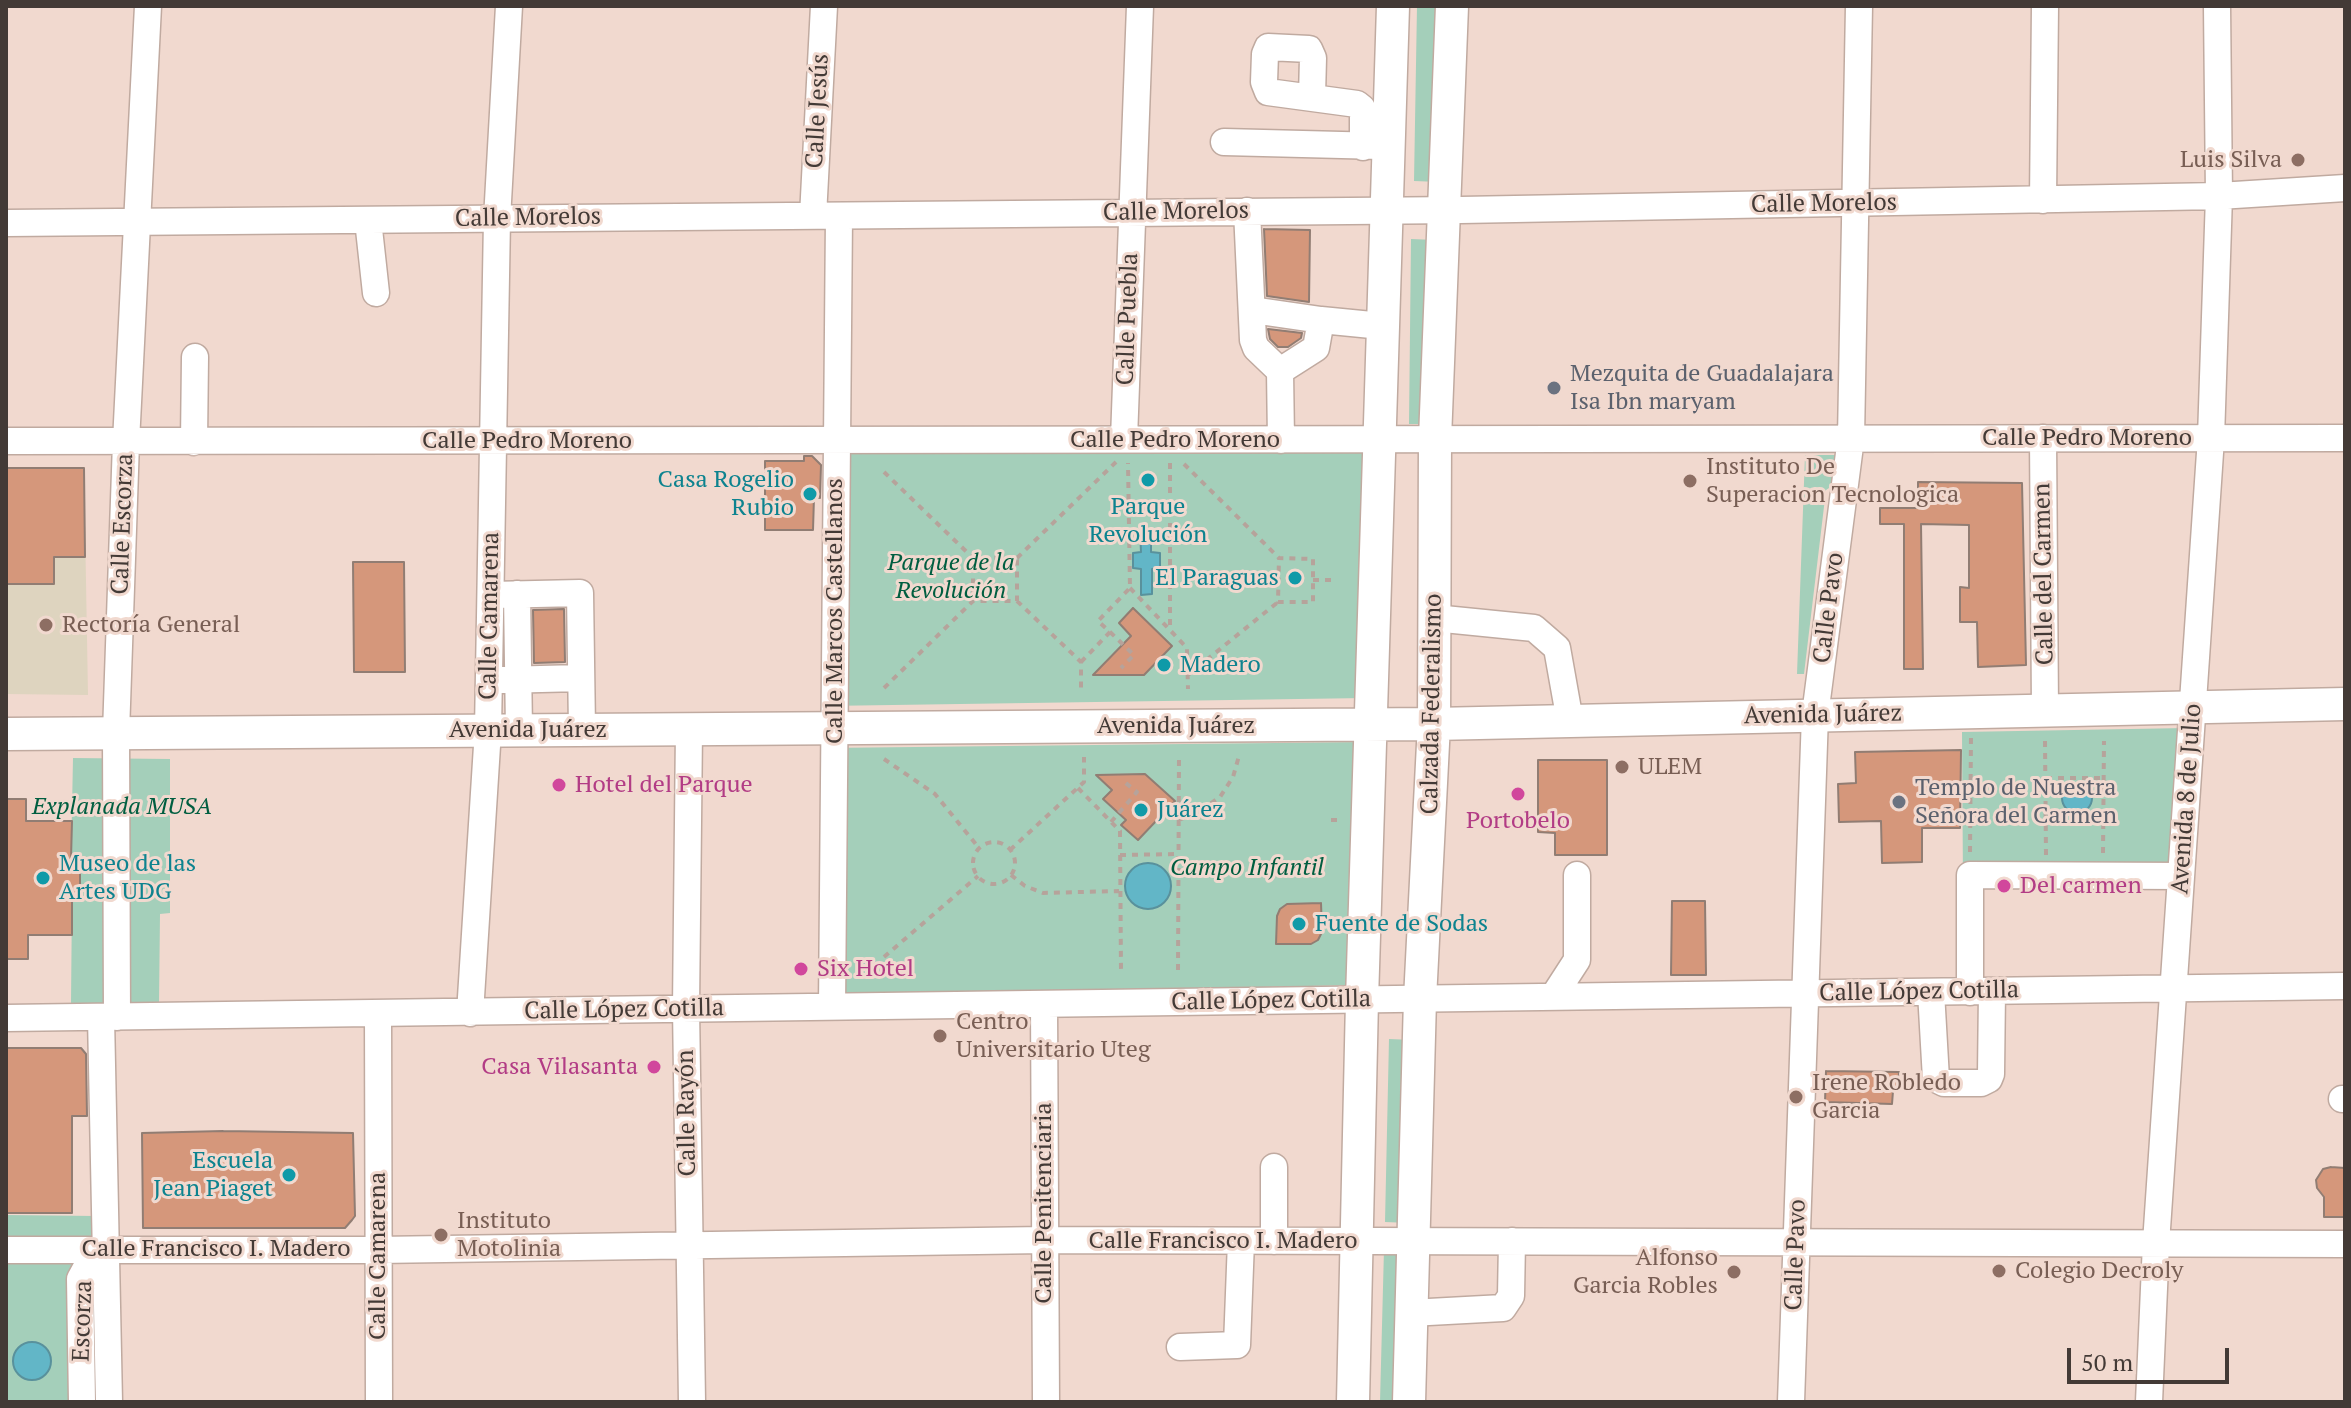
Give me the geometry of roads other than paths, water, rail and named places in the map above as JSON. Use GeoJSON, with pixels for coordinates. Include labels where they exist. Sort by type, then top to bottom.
{"type":"FeatureCollection","features":[{"type":"Feature","properties":{"kind":"main road"},"geometry":{"type":"LineString","coordinates":[[1353,1402],[1355,1242],[1386,210],[1376,146],[1393,6]]}},
{"type":"Feature","properties":{"kind":"main road","name":"Calzada Federalismo"},"geometry":{"type":"LineString","coordinates":[[1409,1402],[1411,1241],[1434,724],[1435,439],[1452,6]]}},
{"type":"Feature","properties":{"kind":"main road","name":"Avenida Juárez"},"geometry":{"type":"LineString","coordinates":[[6,734],[1370,725],[2345,704]]}},
{"type":"Feature","properties":{"kind":"street","name":"Calle Escorza"},"geometry":{"type":"LineString","coordinates":[[107,1249],[116,733],[126,442],[148,6]]}},
{"type":"Feature","properties":{"kind":"street","name":"Calle Camarena"},"geometry":{"type":"LineString","coordinates":[[470,1013],[504,730],[489,681],[497,219],[509,6]]}},
{"type":"Feature","properties":{"kind":"street","name":"Calle Jesús"},"geometry":{"type":"LineString","coordinates":[[824,6],[826,216]]}},
{"type":"Feature","properties":{"kind":"street","name":"Calle Puebla"},"geometry":{"type":"LineString","coordinates":[[1123,453],[1140,6]]}},
{"type":"Feature","properties":{"kind":"street","name":"Calle Pavo"},"geometry":{"type":"LineString","coordinates":[[1791,1402],[1815,715],[1851,438],[1859,6]]}},
{"type":"Feature","properties":{"kind":"street"},"geometry":{"type":"LineString","coordinates":[[2043,200],[2045,6]]}},
{"type":"Feature","properties":{"kind":"street","name":"Avenida 8 de Julio"},"geometry":{"type":"LineString","coordinates":[[2149,1402],[2156,1243],[2211,438],[2219,196],[2217,6]]}},
{"type":"Feature","properties":{"kind":"street"},"geometry":{"type":"LineString","coordinates":[[1224,142],[1376,146],[1362,108],[1357,104],[1312,96]]}},
{"type":"Feature","properties":{"kind":"street","name":"Calle Morelos"},"geometry":{"type":"LineString","coordinates":[[6,223],[1445,210],[2219,196],[2345,188]]}},
{"type":"Feature","properties":{"kind":"street"},"geometry":{"type":"LineString","coordinates":[[1247,211],[1256,348],[1280,371],[1281,440]]}},
{"type":"Feature","properties":{"kind":"street","name":"Calle Marcos Castellanos"},"geometry":{"type":"LineString","coordinates":[[826,216],[837,440],[832,1006]]}},
{"type":"Feature","properties":{"kind":"street"},"geometry":{"type":"LineString","coordinates":[[368,220],[376,293]]}},
{"type":"Feature","properties":{"kind":"street"},"geometry":{"type":"LineString","coordinates":[[1252,310],[1382,326]]}},
{"type":"Feature","properties":{"kind":"street"},"geometry":{"type":"LineString","coordinates":[[1280,371],[1316,348],[1321,320]]}},
{"type":"Feature","properties":{"kind":"street"},"geometry":{"type":"LineString","coordinates":[[194,442],[195,357]]}},
{"type":"Feature","properties":{"kind":"street","name":"Calle del Carmen"},"geometry":{"type":"LineString","coordinates":[[2043,438],[2045,710]]}},
{"type":"Feature","properties":{"kind":"street","name":"Calle Pedro Moreno"},"geometry":{"type":"LineString","coordinates":[[6,441],[837,440],[1123,453],[1281,440],[2345,438]]}},
{"type":"Feature","properties":{"kind":"street"},"geometry":{"type":"LineString","coordinates":[[491,595],[580,593],[582,729]]}},
{"type":"Feature","properties":{"kind":"street"},"geometry":{"type":"LineString","coordinates":[[504,730],[518,679],[517,594]]}},
{"type":"Feature","properties":{"kind":"street"},"geometry":{"type":"LineString","coordinates":[[1434,618],[1534,628],[1557,648],[1570,721]]}},
{"type":"Feature","properties":{"kind":"street"},"geometry":{"type":"LineString","coordinates":[[489,681],[581,678]]}},
{"type":"Feature","properties":{"kind":"street","name":"Calle Rayón"},"geometry":{"type":"LineString","coordinates":[[689,729],[686,1008],[692,1402]]}},
{"type":"Feature","properties":{"kind":"street"},"geometry":{"type":"LineString","coordinates":[[1553,997],[1577,960],[1577,875]]}},
{"type":"Feature","properties":{"kind":"street"},"geometry":{"type":"LineString","coordinates":[[1931,992],[1935,1074],[1939,1082],[1981,1083],[1991,1074],[1992,1037],[1981,992],[1970,875],[2181,876]]}},
{"type":"Feature","properties":{"kind":"street","name":"Calle López Cotilla"},"geometry":{"type":"LineString","coordinates":[[6,1018],[2345,986]]}},
{"type":"Feature","properties":{"kind":"street","name":"Calle Penitenciaria"},"geometry":{"type":"LineString","coordinates":[[1044,1004],[1046,1402]]}},
{"type":"Feature","properties":{"kind":"street","name":"Calle Camarena"},"geometry":{"type":"LineString","coordinates":[[378,1014],[379,1402]]}},
{"type":"Feature","properties":{"kind":"street"},"geometry":{"type":"LineString","coordinates":[[1274,1167],[1274,1241]]}},
{"type":"Feature","properties":{"kind":"street","name":"Calle Francisco I. Madero"},"geometry":{"type":"LineString","coordinates":[[6,1250],[690,1247],[1044,1240],[2345,1244]]}},
{"type":"Feature","properties":{"kind":"street"},"geometry":{"type":"LineString","coordinates":[[1180,1347],[1237,1345],[1241,1241]]}},
{"type":"Feature","properties":{"kind":"street"},"geometry":{"type":"LineString","coordinates":[[1410,1313],[1503,1308],[1511,1296],[1512,1241]]}},
{"type":"Feature","properties":{"kind":"street"},"geometry":{"type":"LineString","coordinates":[[107,1249],[109,1402]]}},
{"type":"Feature","properties":{"kind":"street","name":"Escorza"},"geometry":{"type":"LineString","coordinates":[[82,1402],[80,1279],[86,1268],[107,1249]]}},
{"type":"Feature","properties":{"kind":"street","name":"Escorza"},"geometry":{"type":"LineString","coordinates":[[89,1362],[91,1402]]}},
{"type":"Feature","properties":{"kind":"water"},"geometry":{"type":"Polygon","coordinates":[[[1151,530],[1151,552],[1160,553],[1160,568],[1152,569],[1152,594],[1141,595],[1141,569],[1133,568],[1133,553],[1141,552],[1140,531],[1151,530]]]}},
{"type":"Feature","properties":{"kind":"water"},"geometry":{"type":"Polygon","coordinates":[[[2077,783],[2088,787],[2092,798],[2088,809],[2077,813],[2066,809],[2062,798],[2066,787],[2077,783]]]}},
{"type":"Feature","properties":{"kind":"water"},"geometry":{"type":"Polygon","coordinates":[[[1148,863],[1164,870],[1171,886],[1164,902],[1148,909],[1132,902],[1125,886],[1132,870],[1148,863]]]}},
{"type":"Feature","properties":{"kind":"water"},"geometry":{"type":"Polygon","coordinates":[[[32,1342],[45,1348],[51,1361],[45,1374],[32,1380],[19,1374],[13,1361],[19,1348],[32,1342]]]}},
{"type":"Feature","properties":{"kind":"place","name":"Luis Silva"},"geometry":{"type":"Point","coordinates":[2298,160]}},
{"type":"Feature","properties":{"kind":"place","name":"Mezquita de Guadalajara Isa Ibn maryam"},"geometry":{"type":"Point","coordinates":[1554,388]}},
{"type":"Feature","properties":{"kind":"place","name":"Parque Revolución"},"geometry":{"type":"Point","coordinates":[1148,480]}},
{"type":"Feature","properties":{"kind":"place","name":"Instituto De Superacion Tecnologica"},"geometry":{"type":"Point","coordinates":[1690,481]}},
{"type":"Feature","properties":{"kind":"place","name":"Casa Rogelio Rubio"},"geometry":{"type":"Point","coordinates":[810,494]}},
{"type":"Feature","properties":{"kind":"place","name":"El Paraguas"},"geometry":{"type":"Point","coordinates":[1295,578]}},
{"type":"Feature","properties":{"kind":"place","name":"Rectoría General"},"geometry":{"type":"Point","coordinates":[46,625]}},
{"type":"Feature","properties":{"kind":"place","name":"Madero"},"geometry":{"type":"Point","coordinates":[1164,665]}},
{"type":"Feature","properties":{"kind":"place","name":"ULEM"},"geometry":{"type":"Point","coordinates":[1622,767]}},
{"type":"Feature","properties":{"kind":"place","name":"Hotel del Parque"},"geometry":{"type":"Point","coordinates":[559,785]}},
{"type":"Feature","properties":{"kind":"place","name":"Portobelo"},"geometry":{"type":"Point","coordinates":[1518,794]}},
{"type":"Feature","properties":{"kind":"place","name":"Templo de Nuestra Señora del Carmen"},"geometry":{"type":"Point","coordinates":[1899,802]}},
{"type":"Feature","properties":{"kind":"place","name":"Juárez"},"geometry":{"type":"Point","coordinates":[1141,810]}},
{"type":"Feature","properties":{"kind":"place","name":"Museo de las Artes UDG"},"geometry":{"type":"Point","coordinates":[43,878]}},
{"type":"Feature","properties":{"kind":"place","name":"Del carmen"},"geometry":{"type":"Point","coordinates":[2004,886]}},
{"type":"Feature","properties":{"kind":"place","name":"Fuente de Sodas"},"geometry":{"type":"Point","coordinates":[1299,924]}},
{"type":"Feature","properties":{"kind":"place","name":"Six Hotel"},"geometry":{"type":"Point","coordinates":[801,969]}},
{"type":"Feature","properties":{"kind":"place","name":"Centro Universitario Uteg"},"geometry":{"type":"Point","coordinates":[940,1036]}},
{"type":"Feature","properties":{"kind":"place","name":"Casa Vilasanta"},"geometry":{"type":"Point","coordinates":[654,1067]}},
{"type":"Feature","properties":{"kind":"place","name":"Irene Robledo Garcia"},"geometry":{"type":"Point","coordinates":[1796,1097]}},
{"type":"Feature","properties":{"kind":"place","name":"Escuela Jean Piaget"},"geometry":{"type":"Point","coordinates":[289,1175]}},
{"type":"Feature","properties":{"kind":"place","name":"Instituto Motolinia"},"geometry":{"type":"Point","coordinates":[441,1235]}},
{"type":"Feature","properties":{"kind":"place","name":"Colegio Decroly"},"geometry":{"type":"Point","coordinates":[1999,1271]}},
{"type":"Feature","properties":{"kind":"place","name":"Alfonso Garcia Robles"},"geometry":{"type":"Point","coordinates":[1734,1272]}},
{"type":"Feature","properties":{"kind":"park label","name":"Parque de la Revolución"},"geometry":{"type":"Point","coordinates":[951,577]}},
{"type":"Feature","properties":{"kind":"park label","name":"Explanada MUSA"},"geometry":{"type":"Point","coordinates":[122,807]}},
{"type":"Feature","properties":{"kind":"park label","name":"Campo Infantil"},"geometry":{"type":"Point","coordinates":[1247,868]}}]}
